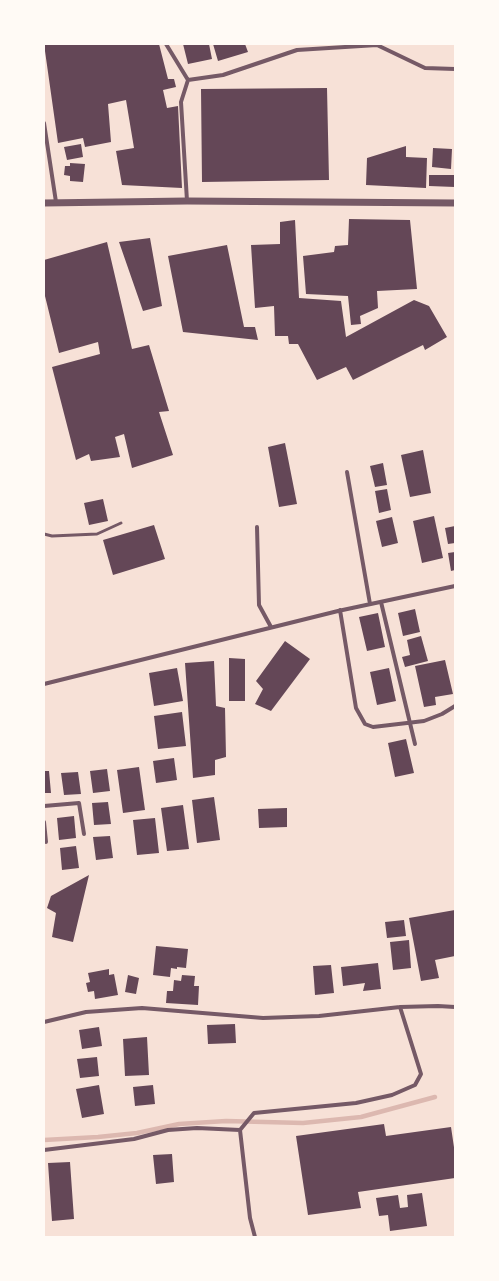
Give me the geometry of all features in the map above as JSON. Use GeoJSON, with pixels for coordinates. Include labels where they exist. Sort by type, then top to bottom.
{"type":"FeatureCollection","features":[{"type":"Feature","properties":{"kind":"street"},"geometry":{"type":"LineString","coordinates":[[166,44],[188,80],[181,102],[187,201]]}},
{"type":"Feature","properties":{"kind":"street"},"geometry":{"type":"LineString","coordinates":[[188,80],[223,75],[297,50],[377,45],[424,68],[455,69]]}},
{"type":"Feature","properties":{"kind":"street"},"geometry":{"type":"LineString","coordinates":[[44,123],[56,202]]}},
{"type":"Feature","properties":{"kind":"street"},"geometry":{"type":"LineString","coordinates":[[44,203],[187,201],[455,203]]}},
{"type":"Feature","properties":{"kind":"street"},"geometry":{"type":"LineString","coordinates":[[347,472],[370,604]]}},
{"type":"Feature","properties":{"kind":"street"},"geometry":{"type":"LineString","coordinates":[[257,527],[259,605],[271,627]]}},
{"type":"Feature","properties":{"kind":"street"},"geometry":{"type":"LineString","coordinates":[[44,684],[340,610],[455,586]]}},
{"type":"Feature","properties":{"kind":"street"},"geometry":{"type":"LineString","coordinates":[[381,602],[416,744]]}},
{"type":"Feature","properties":{"kind":"street"},"geometry":{"type":"LineString","coordinates":[[340,610],[356,708],[365,724],[373,727],[424,721],[442,714],[455,706]]}},
{"type":"Feature","properties":{"kind":"street"},"geometry":{"type":"LineString","coordinates":[[44,806],[79,803],[84,834]]}},
{"type":"Feature","properties":{"kind":"street"},"geometry":{"type":"LineString","coordinates":[[44,822],[46,842]]}},
{"type":"Feature","properties":{"kind":"street"},"geometry":{"type":"LineString","coordinates":[[256,1237],[250,1218],[240,1130],[254,1113],[356,1103],[392,1094],[415,1085],[421,1074],[400,1007]]}},
{"type":"Feature","properties":{"kind":"street"},"geometry":{"type":"LineString","coordinates":[[44,1022],[86,1012],[142,1008],[263,1018],[319,1016],[400,1007],[455,1007]]}},
{"type":"Feature","properties":{"kind":"street"},"geometry":{"type":"LineString","coordinates":[[44,1150],[134,1140],[168,1130],[197,1128],[240,1130]]}},
{"type":"Feature","properties":{"kind":"lane"},"geometry":{"type":"LineString","coordinates":[[44,534],[52,536],[97,534],[121,523]]}},
{"type":"Feature","properties":{"kind":"building"},"geometry":{"type":"Polygon","coordinates":[[[44,44],[159,44],[168,79],[174,79],[176,87],[163,90],[167,108],[178,106],[182,188],[122,185],[116,151],[134,148],[126,100],[108,104],[111,142],[85,147],[83,138],[58,143],[44,44]]]}},
{"type":"Feature","properties":{"kind":"building"},"geometry":{"type":"Polygon","coordinates":[[[183,44],[209,44],[212,59],[188,64],[183,44]]]}},
{"type":"Feature","properties":{"kind":"building"},"geometry":{"type":"Polygon","coordinates":[[[213,44],[245,44],[248,52],[218,61],[213,44]]]}},
{"type":"Feature","properties":{"kind":"building"},"geometry":{"type":"Polygon","coordinates":[[[327,88],[329,180],[202,182],[201,89],[327,88]]]}},
{"type":"Feature","properties":{"kind":"building"},"geometry":{"type":"Polygon","coordinates":[[[81,144],[83,157],[67,160],[64,147],[81,144]]]}},
{"type":"Feature","properties":{"kind":"building"},"geometry":{"type":"Polygon","coordinates":[[[406,146],[406,157],[427,158],[426,188],[366,185],[367,158],[406,146]]]}},
{"type":"Feature","properties":{"kind":"building"},"geometry":{"type":"Polygon","coordinates":[[[433,148],[452,149],[451,169],[432,167],[433,148]]]}},
{"type":"Feature","properties":{"kind":"building"},"geometry":{"type":"Polygon","coordinates":[[[70,163],[85,164],[83,182],[70,181],[70,176],[64,175],[65,166],[70,166],[70,163]]]}},
{"type":"Feature","properties":{"kind":"building"},"geometry":{"type":"Polygon","coordinates":[[[429,175],[455,175],[455,187],[429,186],[429,175]]]}},
{"type":"Feature","properties":{"kind":"building"},"geometry":{"type":"Polygon","coordinates":[[[349,219],[410,220],[417,289],[377,291],[378,308],[360,316],[361,324],[351,325],[348,296],[306,294],[303,256],[334,252],[335,246],[348,245],[349,219]]]}},
{"type":"Feature","properties":{"kind":"building"},"geometry":{"type":"Polygon","coordinates":[[[295,220],[299,298],[341,301],[346,337],[414,300],[429,306],[447,337],[425,350],[423,345],[353,380],[346,367],[317,380],[298,344],[289,344],[288,336],[275,336],[274,306],[255,308],[251,245],[280,244],[280,222],[295,220]]]}},
{"type":"Feature","properties":{"kind":"building"},"geometry":{"type":"Polygon","coordinates":[[[150,238],[162,306],[143,311],[119,242],[150,238]]]}},
{"type":"Feature","properties":{"kind":"building"},"geometry":{"type":"Polygon","coordinates":[[[107,242],[132,349],[149,345],[169,411],[159,412],[173,455],[132,468],[124,434],[115,437],[120,457],[91,461],[89,454],[76,460],[52,367],[100,354],[98,342],[59,353],[44,292],[44,260],[107,242]]]}},
{"type":"Feature","properties":{"kind":"building"},"geometry":{"type":"Polygon","coordinates":[[[227,245],[244,327],[255,327],[258,340],[183,332],[168,256],[227,245]]]}},
{"type":"Feature","properties":{"kind":"building"},"geometry":{"type":"Polygon","coordinates":[[[285,443],[297,504],[279,507],[268,447],[285,443]]]}},
{"type":"Feature","properties":{"kind":"building"},"geometry":{"type":"Polygon","coordinates":[[[423,450],[431,493],[410,497],[401,455],[423,450]]]}},
{"type":"Feature","properties":{"kind":"building"},"geometry":{"type":"Polygon","coordinates":[[[383,463],[387,485],[375,487],[370,466],[383,463]]]}},
{"type":"Feature","properties":{"kind":"building"},"geometry":{"type":"Polygon","coordinates":[[[387,489],[391,510],[379,513],[375,491],[387,489]]]}},
{"type":"Feature","properties":{"kind":"building"},"geometry":{"type":"Polygon","coordinates":[[[103,499],[108,521],[89,525],[84,503],[103,499]]]}},
{"type":"Feature","properties":{"kind":"building"},"geometry":{"type":"Polygon","coordinates":[[[434,516],[443,558],[422,563],[413,521],[434,516]]]}},
{"type":"Feature","properties":{"kind":"building"},"geometry":{"type":"Polygon","coordinates":[[[392,517],[398,543],[382,547],[376,521],[392,517]]]}},
{"type":"Feature","properties":{"kind":"building"},"geometry":{"type":"Polygon","coordinates":[[[154,525],[165,559],[113,575],[103,540],[154,525]]]}},
{"type":"Feature","properties":{"kind":"building"},"geometry":{"type":"Polygon","coordinates":[[[455,526],[455,543],[448,544],[445,528],[455,526]]]}},
{"type":"Feature","properties":{"kind":"building"},"geometry":{"type":"Polygon","coordinates":[[[455,552],[455,570],[451,571],[448,553],[455,552]]]}},
{"type":"Feature","properties":{"kind":"building"},"geometry":{"type":"Polygon","coordinates":[[[415,609],[420,632],[403,636],[398,613],[415,609]]]}},
{"type":"Feature","properties":{"kind":"building"},"geometry":{"type":"Polygon","coordinates":[[[378,613],[385,647],[367,651],[359,617],[378,613]]]}},
{"type":"Feature","properties":{"kind":"building"},"geometry":{"type":"Polygon","coordinates":[[[421,636],[428,661],[405,667],[402,657],[410,655],[407,640],[421,636]]]}},
{"type":"Feature","properties":{"kind":"building"},"geometry":{"type":"Polygon","coordinates":[[[285,641],[310,659],[271,711],[255,704],[263,689],[256,681],[285,641]]]}},
{"type":"Feature","properties":{"kind":"building"},"geometry":{"type":"Polygon","coordinates":[[[229,658],[245,659],[245,701],[229,701],[229,658]]]}},
{"type":"Feature","properties":{"kind":"building"},"geometry":{"type":"Polygon","coordinates":[[[445,660],[453,694],[435,697],[436,705],[424,707],[415,666],[445,660]]]}},
{"type":"Feature","properties":{"kind":"building"},"geometry":{"type":"Polygon","coordinates":[[[214,661],[216,706],[225,708],[226,757],[215,760],[215,775],[193,778],[185,663],[214,661]]]}},
{"type":"Feature","properties":{"kind":"building"},"geometry":{"type":"Polygon","coordinates":[[[177,668],[183,701],[154,706],[149,673],[177,668]]]}},
{"type":"Feature","properties":{"kind":"building"},"geometry":{"type":"Polygon","coordinates":[[[389,668],[396,701],[377,705],[370,672],[389,668]]]}},
{"type":"Feature","properties":{"kind":"building"},"geometry":{"type":"Polygon","coordinates":[[[182,712],[186,746],[158,749],[154,716],[182,712]]]}},
{"type":"Feature","properties":{"kind":"building"},"geometry":{"type":"Polygon","coordinates":[[[406,739],[414,773],[395,777],[388,743],[406,739]]]}},
{"type":"Feature","properties":{"kind":"building"},"geometry":{"type":"Polygon","coordinates":[[[174,758],[177,780],[156,783],[153,761],[174,758]]]}},
{"type":"Feature","properties":{"kind":"building"},"geometry":{"type":"Polygon","coordinates":[[[139,767],[145,810],[123,813],[117,770],[139,767]]]}},
{"type":"Feature","properties":{"kind":"building"},"geometry":{"type":"Polygon","coordinates":[[[107,769],[110,791],[93,793],[90,771],[107,769]]]}},
{"type":"Feature","properties":{"kind":"building"},"geometry":{"type":"Polygon","coordinates":[[[44,771],[49,771],[51,793],[44,793],[44,771]]]}},
{"type":"Feature","properties":{"kind":"building"},"geometry":{"type":"Polygon","coordinates":[[[78,772],[81,794],[64,795],[61,773],[78,772]]]}},
{"type":"Feature","properties":{"kind":"building"},"geometry":{"type":"Polygon","coordinates":[[[214,797],[220,840],[197,843],[192,800],[214,797]]]}},
{"type":"Feature","properties":{"kind":"building"},"geometry":{"type":"Polygon","coordinates":[[[108,802],[111,824],[94,825],[92,803],[108,802]]]}},
{"type":"Feature","properties":{"kind":"building"},"geometry":{"type":"Polygon","coordinates":[[[183,805],[189,849],[167,851],[161,808],[183,805]]]}},
{"type":"Feature","properties":{"kind":"building"},"geometry":{"type":"Polygon","coordinates":[[[287,808],[287,827],[259,828],[258,809],[287,808]]]}},
{"type":"Feature","properties":{"kind":"building"},"geometry":{"type":"Polygon","coordinates":[[[74,816],[76,838],[59,840],[57,818],[74,816]]]}},
{"type":"Feature","properties":{"kind":"building"},"geometry":{"type":"Polygon","coordinates":[[[155,818],[159,853],[137,855],[133,820],[155,818]]]}},
{"type":"Feature","properties":{"kind":"building"},"geometry":{"type":"Polygon","coordinates":[[[110,836],[113,858],[96,860],[93,837],[110,836]]]}},
{"type":"Feature","properties":{"kind":"building"},"geometry":{"type":"Polygon","coordinates":[[[76,846],[79,868],[62,870],[60,848],[76,846]]]}},
{"type":"Feature","properties":{"kind":"building"},"geometry":{"type":"Polygon","coordinates":[[[89,875],[73,942],[52,937],[56,913],[47,908],[51,896],[89,875]]]}},
{"type":"Feature","properties":{"kind":"building"},"geometry":{"type":"Polygon","coordinates":[[[455,910],[455,956],[435,960],[439,978],[421,981],[409,918],[455,910]]]}},
{"type":"Feature","properties":{"kind":"building"},"geometry":{"type":"Polygon","coordinates":[[[404,920],[406,936],[387,938],[385,922],[404,920]]]}},
{"type":"Feature","properties":{"kind":"building"},"geometry":{"type":"Polygon","coordinates":[[[409,940],[411,968],[393,970],[390,942],[409,940]]]}},
{"type":"Feature","properties":{"kind":"building"},"geometry":{"type":"Polygon","coordinates":[[[156,946],[188,949],[186,968],[171,968],[170,977],[153,975],[156,946]]]}},
{"type":"Feature","properties":{"kind":"building"},"geometry":{"type":"Polygon","coordinates":[[[378,963],[381,989],[363,991],[365,983],[343,986],[341,967],[378,963]]]}},
{"type":"Feature","properties":{"kind":"building"},"geometry":{"type":"Polygon","coordinates":[[[331,965],[334,993],[315,995],[313,966],[331,965]]]}},
{"type":"Feature","properties":{"kind":"building"},"geometry":{"type":"Polygon","coordinates":[[[109,969],[109,975],[114,974],[118,995],[95,999],[94,991],[88,992],[86,983],[90,982],[88,973],[109,969]]]}},
{"type":"Feature","properties":{"kind":"building"},"geometry":{"type":"Polygon","coordinates":[[[128,975],[139,978],[136,994],[125,992],[128,975]]]}},
{"type":"Feature","properties":{"kind":"building"},"geometry":{"type":"Polygon","coordinates":[[[182,975],[195,976],[194,986],[199,986],[198,1005],[166,1003],[167,991],[173,991],[174,980],[181,981],[182,975]]]}},
{"type":"Feature","properties":{"kind":"building"},"geometry":{"type":"Polygon","coordinates":[[[235,1024],[236,1043],[208,1044],[207,1025],[235,1024]]]}},
{"type":"Feature","properties":{"kind":"building"},"geometry":{"type":"Polygon","coordinates":[[[99,1027],[102,1046],[82,1049],[79,1030],[99,1027]]]}},
{"type":"Feature","properties":{"kind":"building"},"geometry":{"type":"Polygon","coordinates":[[[147,1037],[149,1075],[125,1076],[123,1039],[147,1037]]]}},
{"type":"Feature","properties":{"kind":"building"},"geometry":{"type":"Polygon","coordinates":[[[97,1057],[99,1076],[80,1078],[77,1059],[97,1057]]]}},
{"type":"Feature","properties":{"kind":"building"},"geometry":{"type":"Polygon","coordinates":[[[99,1085],[104,1114],[82,1118],[76,1089],[99,1085]]]}},
{"type":"Feature","properties":{"kind":"building"},"geometry":{"type":"Polygon","coordinates":[[[153,1085],[155,1104],[135,1106],[133,1087],[153,1085]]]}},
{"type":"Feature","properties":{"kind":"building"},"geometry":{"type":"Polygon","coordinates":[[[384,1124],[386,1136],[451,1127],[455,1154],[455,1178],[358,1192],[361,1208],[308,1215],[296,1136],[384,1124]]]}},
{"type":"Feature","properties":{"kind":"building"},"geometry":{"type":"Polygon","coordinates":[[[172,1154],[174,1182],[156,1184],[153,1155],[172,1154]]]}},
{"type":"Feature","properties":{"kind":"building"},"geometry":{"type":"Polygon","coordinates":[[[70,1162],[74,1219],[52,1221],[48,1163],[70,1162]]]}},
{"type":"Feature","properties":{"kind":"building"},"geometry":{"type":"Polygon","coordinates":[[[422,1193],[427,1226],[390,1231],[388,1215],[379,1216],[376,1198],[398,1195],[400,1208],[408,1207],[407,1195],[422,1193]]]}},
{"type":"Feature","properties":{"kind":"waterway"},"geometry":{"type":"LineString","coordinates":[[44,1140],[137,1133],[179,1124],[226,1121],[303,1123],[361,1117],[435,1097]]}}]}
